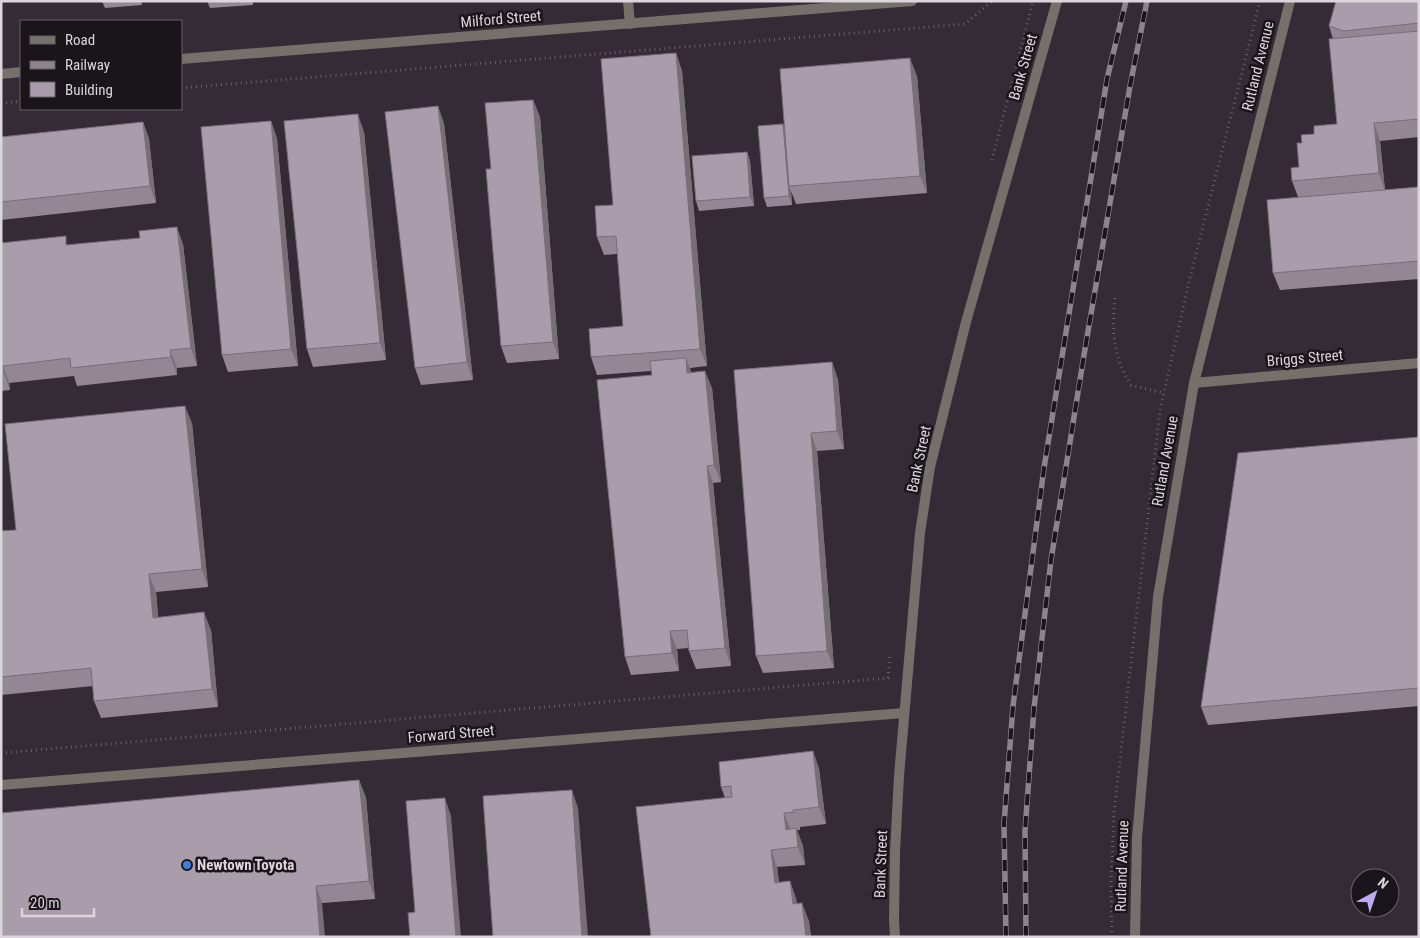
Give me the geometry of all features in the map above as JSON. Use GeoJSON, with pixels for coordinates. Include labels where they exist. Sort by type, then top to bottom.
{"type":"FeatureCollection","features":[{"type":"Feature","properties":{"kind":"street"},"geometry":{"type":"LineString","coordinates":[[628,1],[630,24]]}},
{"type":"Feature","properties":{"kind":"street","name":"Milford Street"},"geometry":{"type":"LineString","coordinates":[[182,60],[912,1]]}},
{"type":"Feature","properties":{"kind":"street","name":"Bank Street"},"geometry":{"type":"LineString","coordinates":[[895,937],[895,852],[904,713],[920,533],[930,467],[966,322],[1057,1]]}},
{"type":"Feature","properties":{"kind":"street","name":"Rutland Avenue"},"geometry":{"type":"LineString","coordinates":[[1135,937],[1137,838],[1158,597],[1194,383],[1290,1]]}},
{"type":"Feature","properties":{"kind":"street"},"geometry":{"type":"LineString","coordinates":[[1,74],[20,72]]}},
{"type":"Feature","properties":{"kind":"street","name":"Briggs Street"},"geometry":{"type":"LineString","coordinates":[[1194,383],[1419,364]]}},
{"type":"Feature","properties":{"kind":"street","name":"Forward Street"},"geometry":{"type":"LineString","coordinates":[[1,785],[904,713]]}},
{"type":"Feature","properties":{"kind":"path"},"geometry":{"type":"LineString","coordinates":[[182,88],[965,24],[992,1]]}},
{"type":"Feature","properties":{"kind":"path"},"geometry":{"type":"LineString","coordinates":[[991,162],[1033,1]]}},
{"type":"Feature","properties":{"kind":"path"},"geometry":{"type":"LineString","coordinates":[[1,102],[20,101]]}},
{"type":"Feature","properties":{"kind":"path"},"geometry":{"type":"LineString","coordinates":[[1115,298],[1112,332],[1121,368],[1131,385],[1163,393]]}},
{"type":"Feature","properties":{"kind":"path"},"geometry":{"type":"LineString","coordinates":[[1,753],[888,678],[890,650]]}},
{"type":"Feature","properties":{"kind":"building"},"geometry":{"type":"Polygon","coordinates":[[[1336,1],[1419,1],[1419,23],[1344,31],[1329,26],[1336,1]]]}},
{"type":"Feature","properties":{"kind":"building"},"geometry":{"type":"Polygon","coordinates":[[[1419,31],[1419,119],[1374,123],[1379,173],[1292,181],[1291,168],[1299,167],[1297,143],[1302,143],[1301,135],[1314,134],[1314,126],[1337,124],[1329,39],[1419,31]]]}},
{"type":"Feature","properties":{"kind":"building"},"geometry":{"type":"Polygon","coordinates":[[[676,53],[700,349],[591,357],[589,329],[623,326],[616,236],[597,237],[595,206],[613,205],[601,59],[676,53]]]}},
{"type":"Feature","properties":{"kind":"building"},"geometry":{"type":"Polygon","coordinates":[[[910,58],[920,176],[789,186],[780,69],[910,58]]]}},
{"type":"Feature","properties":{"kind":"building"},"geometry":{"type":"Polygon","coordinates":[[[533,100],[553,342],[501,346],[486,169],[491,169],[485,103],[533,100]]]}},
{"type":"Feature","properties":{"kind":"building"},"geometry":{"type":"Polygon","coordinates":[[[438,106],[467,362],[415,368],[385,112],[438,106]]]}},
{"type":"Feature","properties":{"kind":"building"},"geometry":{"type":"Polygon","coordinates":[[[358,114],[380,343],[307,349],[284,121],[358,114]]]}},
{"type":"Feature","properties":{"kind":"building"},"geometry":{"type":"Polygon","coordinates":[[[271,121],[291,349],[222,355],[201,127],[271,121]]]}},
{"type":"Feature","properties":{"kind":"building"},"geometry":{"type":"Polygon","coordinates":[[[143,122],[150,186],[1,202],[1,137],[143,122]]]}},
{"type":"Feature","properties":{"kind":"building"},"geometry":{"type":"Polygon","coordinates":[[[783,124],[789,196],[764,198],[758,126],[783,124]]]}},
{"type":"Feature","properties":{"kind":"building"},"geometry":{"type":"Polygon","coordinates":[[[747,152],[750,197],[696,201],[692,156],[747,152]]]}},
{"type":"Feature","properties":{"kind":"building"},"geometry":{"type":"Polygon","coordinates":[[[1419,187],[1419,261],[1273,273],[1267,200],[1419,187]]]}},
{"type":"Feature","properties":{"kind":"building"},"geometry":{"type":"Polygon","coordinates":[[[177,227],[191,348],[170,350],[171,357],[71,368],[70,358],[3,366],[4,373],[1,373],[1,243],[66,236],[66,245],[140,238],[139,231],[177,227]]]}},
{"type":"Feature","properties":{"kind":"building"},"geometry":{"type":"Polygon","coordinates":[[[686,358],[687,373],[705,371],[714,465],[707,466],[725,648],[689,651],[687,630],[670,631],[672,653],[625,657],[597,380],[652,375],[650,361],[686,358]]]}},
{"type":"Feature","properties":{"kind":"building"},"geometry":{"type":"Polygon","coordinates":[[[832,362],[837,431],[811,433],[827,651],[756,656],[734,370],[832,362]]]}},
{"type":"Feature","properties":{"kind":"building"},"geometry":{"type":"Polygon","coordinates":[[[185,406],[202,569],[149,574],[153,618],[204,612],[212,689],[94,701],[91,668],[1,677],[1,531],[16,530],[5,424],[185,406]]]}},
{"type":"Feature","properties":{"kind":"building"},"geometry":{"type":"Polygon","coordinates":[[[1419,437],[1419,688],[1201,707],[1238,453],[1419,437]]]}},
{"type":"Feature","properties":{"kind":"building"},"geometry":{"type":"Polygon","coordinates":[[[813,751],[819,807],[784,813],[786,830],[796,828],[798,847],[771,850],[775,883],[790,881],[793,904],[802,903],[806,937],[651,937],[636,807],[732,797],[731,786],[721,787],[719,762],[813,751]]]}},
{"type":"Feature","properties":{"kind":"building","name":"Newtown Toyota"},"geometry":{"type":"Polygon","coordinates":[[[359,780],[369,881],[316,886],[320,937],[1,937],[1,813],[359,780]]]}},
{"type":"Feature","properties":{"kind":"building"},"geometry":{"type":"Polygon","coordinates":[[[572,790],[582,937],[493,937],[483,796],[572,790]]]}},
{"type":"Feature","properties":{"kind":"building"},"geometry":{"type":"Polygon","coordinates":[[[445,798],[456,937],[410,937],[408,913],[415,912],[406,801],[445,798]]]}},
{"type":"Feature","properties":{"kind":"railway"},"geometry":{"type":"LineString","coordinates":[[1006,937],[1004,824],[1013,706],[1044,468],[1107,79],[1126,1]]}},
{"type":"Feature","properties":{"kind":"railway"},"geometry":{"type":"LineString","coordinates":[[1026,937],[1025,831],[1034,708],[1051,560],[1130,86],[1147,1]]}},
{"type":"Feature","properties":{"kind":"place","name":"Newtown Toyota"},"geometry":{"type":"Point","coordinates":[187,865]}}]}
